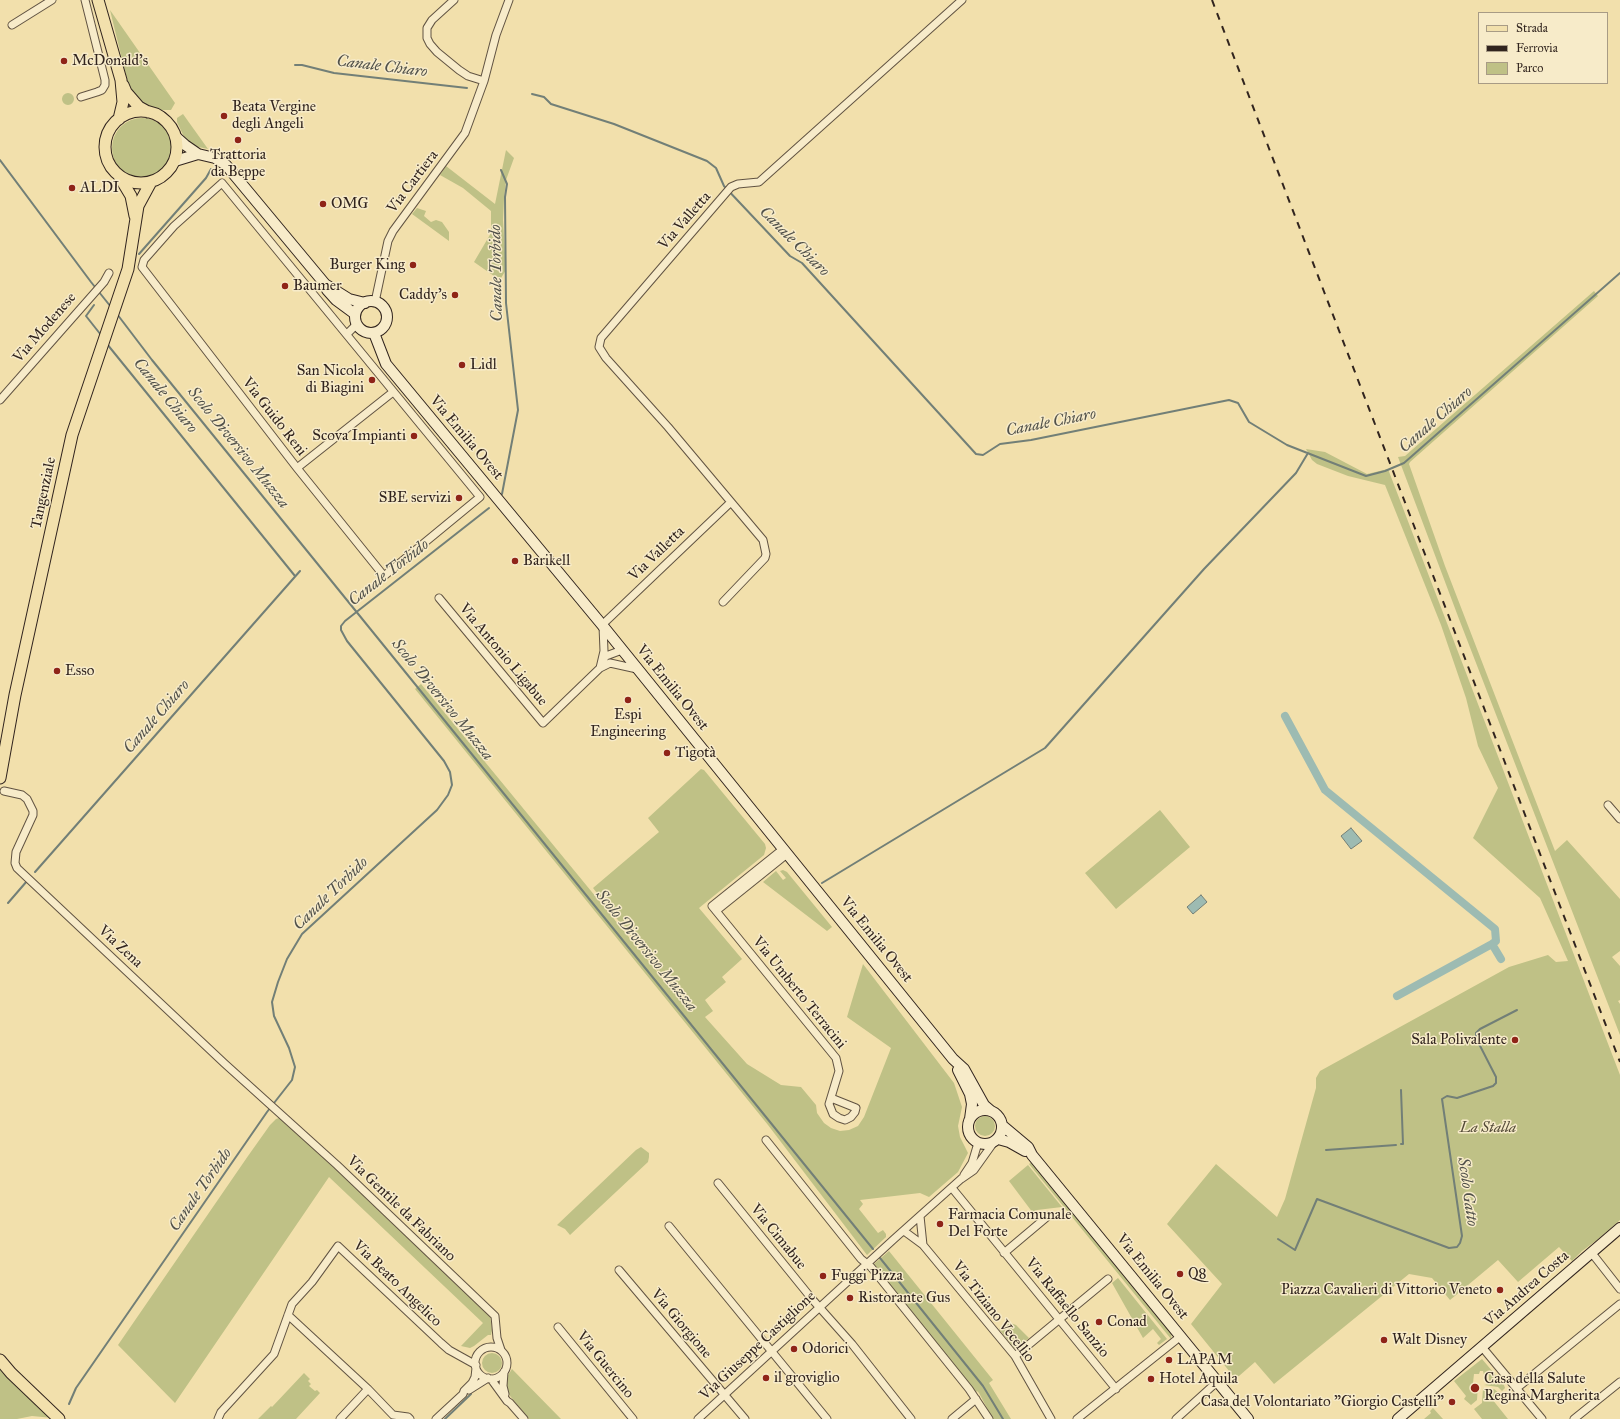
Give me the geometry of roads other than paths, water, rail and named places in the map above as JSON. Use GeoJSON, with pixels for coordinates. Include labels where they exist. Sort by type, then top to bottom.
{"type":"FeatureCollection","features":[{"type":"Feature","properties":{"kind":"main road"},"geometry":{"type":"LineString","coordinates":[[98,0],[121,80],[123,102],[120,119]]}},
{"type":"Feature","properties":{"kind":"main road"},"geometry":{"type":"LineString","coordinates":[[121,80],[131,99],[139,107],[166,121],[174,131],[178,149],[175,162],[166,174],[151,182],[134,183],[119,176],[112,169],[105,150],[106,141],[108,132],[120,119],[130,113],[148,112]]}},
{"type":"Feature","properties":{"kind":"main road"},"geometry":{"type":"LineString","coordinates":[[176,137],[198,154],[218,159],[229,168],[325,284],[349,299],[370,302],[384,308],[387,318],[383,327],[374,333],[364,332],[356,319],[328,292],[325,284]]}},
{"type":"Feature","properties":{"kind":"main road"},"geometry":{"type":"LineString","coordinates":[[175,162],[198,154]]}},
{"type":"Feature","properties":{"kind":"main road","name":"Tangenziale"},"geometry":{"type":"LineString","coordinates":[[119,176],[131,196],[135,220]]}},
{"type":"Feature","properties":{"kind":"main road","name":"Tangenziale"},"geometry":{"type":"LineString","coordinates":[[0,778],[17,687],[72,435],[118,300],[128,266],[138,206],[151,182]]}},
{"type":"Feature","properties":{"kind":"main road"},"geometry":{"type":"LineString","coordinates":[[356,319],[360,305],[370,302]]}},
{"type":"Feature","properties":{"kind":"main road","name":"Via Emilia Ovest"},"geometry":{"type":"LineString","coordinates":[[374,333],[386,364],[637,668],[953,1059],[969,1076],[984,1105],[991,1111]]}},
{"type":"Feature","properties":{"kind":"main road","name":"Via Emilia Ovest"},"geometry":{"type":"LineString","coordinates":[[953,1059],[970,1094],[972,1104],[970,1119]]}},
{"type":"Feature","properties":{"kind":"main road"},"geometry":{"type":"LineString","coordinates":[[980,1111],[991,1111],[1000,1117],[1002,1132],[996,1141],[983,1144],[978,1143],[973,1139],[968,1130],[970,1119],[973,1114],[980,1111]]}},
{"type":"Feature","properties":{"kind":"main road","name":"Via Emilia Ovest"},"geometry":{"type":"LineString","coordinates":[[1002,1126],[1028,1147],[1032,1155],[1248,1419]]}},
{"type":"Feature","properties":{"kind":"main road","name":"Via Emilia Ovest"},"geometry":{"type":"LineString","coordinates":[[996,1141],[1016,1145],[1032,1155]]}},
{"type":"Feature","properties":{"kind":"main road","name":"Via Andrea Costa"},"geometry":{"type":"LineString","coordinates":[[1398,1419],[1620,1228]]}},
{"type":"Feature","properties":{"kind":"main road"},"geometry":{"type":"LineString","coordinates":[[0,1360],[11,1373],[59,1419]]}},
{"type":"Feature","properties":{"kind":"street"},"geometry":{"type":"LineString","coordinates":[[12,25],[52,0]]}},
{"type":"Feature","properties":{"kind":"street"},"geometry":{"type":"LineString","coordinates":[[81,97],[102,90],[105,85],[85,0]]}},
{"type":"Feature","properties":{"kind":"street"},"geometry":{"type":"LineString","coordinates":[[454,0],[432,20],[427,28],[427,38],[430,44],[459,70],[468,76],[484,81]]}},
{"type":"Feature","properties":{"kind":"street","name":"Via Cartiera"},"geometry":{"type":"LineString","coordinates":[[370,302],[391,234],[463,138],[484,81],[496,35],[509,0]]}},
{"type":"Feature","properties":{"kind":"street","name":"Via Valletta"},"geometry":{"type":"LineString","coordinates":[[723,602],[765,558],[766,554],[763,540],[668,427],[606,358],[599,347],[604,334],[730,189],[738,184],[759,182],[962,0]]}},
{"type":"Feature","properties":{"kind":"street","name":"Via Emilia Ovest"},"geometry":{"type":"LineString","coordinates":[[145,272],[142,267],[144,260],[174,226],[222,183],[480,498],[384,576]]}},
{"type":"Feature","properties":{"kind":"street","name":"Via Guido Reni"},"geometry":{"type":"LineString","coordinates":[[145,272],[384,576]]}},
{"type":"Feature","properties":{"kind":"street","name":"Via Modenese"},"geometry":{"type":"LineString","coordinates":[[0,400],[104,282],[109,273]]}},
{"type":"Feature","properties":{"kind":"street"},"geometry":{"type":"LineString","coordinates":[[347,334],[356,319]]}},
{"type":"Feature","properties":{"kind":"street"},"geometry":{"type":"LineString","coordinates":[[298,468],[393,392]]}},
{"type":"Feature","properties":{"kind":"street","name":"Via Valletta"},"geometry":{"type":"LineString","coordinates":[[602,626],[731,502]]}},
{"type":"Feature","properties":{"kind":"street","name":"Via Antonio Ligabue"},"geometry":{"type":"LineString","coordinates":[[439,598],[543,723],[600,668],[610,663],[617,657],[622,650]]}},
{"type":"Feature","properties":{"kind":"street","name":"Via Antonio Ligabue"},"geometry":{"type":"LineString","coordinates":[[600,668],[603,660],[602,626]]}},
{"type":"Feature","properties":{"kind":"street"},"geometry":{"type":"LineString","coordinates":[[603,660],[606,656],[622,650]]}},
{"type":"Feature","properties":{"kind":"street"},"geometry":{"type":"LineString","coordinates":[[610,663],[637,668]]}},
{"type":"Feature","properties":{"kind":"street","name":"Via Zena"},"geometry":{"type":"LineString","coordinates":[[4,791],[22,795],[27,799],[33,811],[33,815],[16,852],[15,863],[17,868],[218,1058],[278,1111]]}},
{"type":"Feature","properties":{"kind":"street"},"geometry":{"type":"LineString","coordinates":[[1608,805],[1620,819]]}},
{"type":"Feature","properties":{"kind":"street","name":"Via Umberto Terracini"},"geometry":{"type":"LineString","coordinates":[[785,851],[714,908],[836,1058],[839,1071],[831,1098]]}},
{"type":"Feature","properties":{"kind":"street","name":"Via Gentile da Fabriano"},"geometry":{"type":"LineString","coordinates":[[278,1111],[495,1316],[497,1338],[501,1350]]}},
{"type":"Feature","properties":{"kind":"street"},"geometry":{"type":"LineString","coordinates":[[766,1140],[861,1259],[867,1264],[976,1398],[988,1419]]}},
{"type":"Feature","properties":{"kind":"street","name":"Via Giuseppe Castiglione"},"geometry":{"type":"LineString","coordinates":[[698,1419],[819,1307],[979,1164],[996,1141]]}},
{"type":"Feature","properties":{"kind":"street","name":"Via Giuseppe Castiglione"},"geometry":{"type":"LineString","coordinates":[[961,1179],[972,1163],[978,1143]]}},
{"type":"Feature","properties":{"kind":"street","name":"Via Cimabue"},"geometry":{"type":"LineString","coordinates":[[718,1183],[819,1307],[852,1344],[911,1419]]}},
{"type":"Feature","properties":{"kind":"street","name":"Via Raffaello Sanzio"},"geometry":{"type":"LineString","coordinates":[[952,1188],[1116,1389]]}},
{"type":"Feature","properties":{"kind":"street","name":"Via Tiziano Vecellio"},"geometry":{"type":"LineString","coordinates":[[920,1216],[923,1245]]}},
{"type":"Feature","properties":{"kind":"street"},"geometry":{"type":"LineString","coordinates":[[1004,1253],[1048,1216]]}},
{"type":"Feature","properties":{"kind":"street","name":"Via Tiziano Vecellio"},"geometry":{"type":"LineString","coordinates":[[912,1223],[921,1235]]}},
{"type":"Feature","properties":{"kind":"street"},"geometry":{"type":"LineString","coordinates":[[669,1226],[828,1419]]}},
{"type":"Feature","properties":{"kind":"street","name":"Via Tiziano Vecellio"},"geometry":{"type":"LineString","coordinates":[[904,1231],[923,1245],[1015,1356],[1051,1419]]}},
{"type":"Feature","properties":{"kind":"street","name":"Via Beato Angelico"},"geometry":{"type":"LineString","coordinates":[[218,1419],[221,1412],[274,1354],[292,1304],[312,1282],[338,1246],[449,1350],[476,1366]]}},
{"type":"Feature","properties":{"kind":"street"},"geometry":{"type":"LineString","coordinates":[[1591,1252],[1620,1289]]}},
{"type":"Feature","properties":{"kind":"street","name":"Via Giorgione"},"geometry":{"type":"LineString","coordinates":[[618,1270],[745,1419]]}},
{"type":"Feature","properties":{"kind":"street"},"geometry":{"type":"LineString","coordinates":[[1015,1356],[1108,1279]]}},
{"type":"Feature","properties":{"kind":"street"},"geometry":{"type":"LineString","coordinates":[[1517,1388],[1620,1304]]}},
{"type":"Feature","properties":{"kind":"street"},"geometry":{"type":"LineString","coordinates":[[288,1315],[393,1415],[408,1417],[410,1419]]}},
{"type":"Feature","properties":{"kind":"street","name":"Via Guercino"},"geometry":{"type":"LineString","coordinates":[[558,1326],[633,1419]]}},
{"type":"Feature","properties":{"kind":"street"},"geometry":{"type":"LineString","coordinates":[[486,1348],[496,1330]]}},
{"type":"Feature","properties":{"kind":"street"},"geometry":{"type":"LineString","coordinates":[[1077,1419],[1180,1336]]}},
{"type":"Feature","properties":{"kind":"street"},"geometry":{"type":"LineString","coordinates":[[449,1350],[467,1354],[494,1347],[501,1350],[508,1363],[504,1372],[503,1389],[510,1403]]}},
{"type":"Feature","properties":{"kind":"street"},"geometry":{"type":"LineString","coordinates":[[1482,1347],[1542,1419]]}},
{"type":"Feature","properties":{"kind":"street"},"geometry":{"type":"LineString","coordinates":[[436,1419],[463,1394],[474,1379],[479,1352]]}},
{"type":"Feature","properties":{"kind":"street"},"geometry":{"type":"LineString","coordinates":[[476,1366],[482,1375],[490,1379],[505,1399],[524,1419]]}},
{"type":"Feature","properties":{"kind":"street"},"geometry":{"type":"LineString","coordinates":[[463,1394],[466,1394],[475,1386],[490,1379],[496,1378],[504,1372]]}},
{"type":"Feature","properties":{"kind":"street"},"geometry":{"type":"LineString","coordinates":[[1176,1419],[1218,1381]]}},
{"type":"Feature","properties":{"kind":"street"},"geometry":{"type":"LineString","coordinates":[[1574,1419],[1620,1382]]}},
{"type":"Feature","properties":{"kind":"street"},"geometry":{"type":"LineString","coordinates":[[340,1419],[368,1390]]}},
{"type":"Feature","properties":{"kind":"street"},"geometry":{"type":"LineString","coordinates":[[952,1419],[976,1398]]}},
{"type":"Feature","properties":{"kind":"water"},"geometry":{"type":"Polygon","coordinates":[[[1351,828],[1362,841],[1351,849],[1341,836],[1351,828]]]}},
{"type":"Feature","properties":{"kind":"water"},"geometry":{"type":"Polygon","coordinates":[[[1201,895],[1207,902],[1193,914],[1187,907],[1201,895]]]}},
{"type":"Feature","properties":{"kind":"waterway","name":"Canale Chiaro"},"geometry":{"type":"LineString","coordinates":[[295,65],[302,65],[334,73],[467,88]]}},
{"type":"Feature","properties":{"kind":"waterway","name":"Canale Chiaro"},"geometry":{"type":"LineString","coordinates":[[532,94],[544,97],[551,104],[614,124],[707,161],[716,168],[724,186],[790,256],[802,263],[976,454],[983,455],[1000,444],[1031,440],[1229,400],[1238,403],[1249,422],[1287,445],[1366,476],[1385,471],[1404,463],[1620,273]]}},
{"type":"Feature","properties":{"kind":"waterway","name":"Scolo Diversivo Muzza"},"geometry":{"type":"LineString","coordinates":[[0,160],[111,307]]}},
{"type":"Feature","properties":{"kind":"waterway","name":"Canale Chiaro"},"geometry":{"type":"LineString","coordinates":[[139,254],[206,178],[211,169]]}},
{"type":"Feature","properties":{"kind":"waterway","name":"Canale Torbido"},"geometry":{"type":"LineString","coordinates":[[501,170],[507,184],[505,197],[506,303],[518,410],[502,494]]}},
{"type":"Feature","properties":{"kind":"waterway","name":"Canale Chiaro"},"geometry":{"type":"LineString","coordinates":[[94,305],[86,316],[101,335]]}},
{"type":"Feature","properties":{"kind":"waterway","name":"Scolo Diversivo Muzza"},"geometry":{"type":"LineString","coordinates":[[117,314],[152,360],[873,1249]]}},
{"type":"Feature","properties":{"kind":"waterway","name":"Canale Chiaro"},"geometry":{"type":"LineString","coordinates":[[107,344],[295,576]]}},
{"type":"Feature","properties":{"kind":"waterway"},"geometry":{"type":"LineString","coordinates":[[822,883],[1045,748],[1204,569],[1296,473],[1308,453]]}},
{"type":"Feature","properties":{"kind":"waterway","name":"Canale Torbido"},"geometry":{"type":"LineString","coordinates":[[69,1404],[76,1388],[267,1112],[292,1080],[295,1067],[289,1048],[274,1016],[272,1002],[287,959],[302,934],[437,810],[448,795],[452,785],[450,772],[444,761],[347,641],[341,630],[341,626],[345,621],[489,508]]}},
{"type":"Feature","properties":{"kind":"waterway","name":"Canale Chiaro"},"geometry":{"type":"LineString","coordinates":[[35,872],[300,571]]}},
{"type":"Feature","properties":{"kind":"waterway"},"geometry":{"type":"LineString","coordinates":[[1285,716],[1325,790],[1495,929],[1496,941],[1492,944],[1501,959]]}},
{"type":"Feature","properties":{"kind":"waterway","name":"Canale Chiaro"},"geometry":{"type":"LineString","coordinates":[[8,903],[27,881]]}},
{"type":"Feature","properties":{"kind":"waterway"},"geometry":{"type":"LineString","coordinates":[[1397,996],[1492,944]]}},
{"type":"Feature","properties":{"kind":"waterway","name":"Scolo Gatto"},"geometry":{"type":"LineString","coordinates":[[1278,1239],[1295,1250],[1317,1199],[1449,1248],[1457,1247],[1462,1236],[1442,1099],[1447,1096],[1457,1098],[1493,1086],[1496,1083],[1496,1077],[1476,1038],[1476,1033],[1480,1029],[1517,1010]]}},
{"type":"Feature","properties":{"kind":"waterway"},"geometry":{"type":"LineString","coordinates":[[1401,1090],[1403,1144],[1401,1144]]}},
{"type":"Feature","properties":{"kind":"waterway"},"geometry":{"type":"LineString","coordinates":[[1326,1150],[1396,1145]]}},
{"type":"Feature","properties":{"kind":"waterway","name":"Scolo Diversivo Muzza"},"geometry":{"type":"LineString","coordinates":[[880,1258],[983,1386],[1003,1419]]}},
{"type":"Feature","properties":{"kind":"waterway"},"geometry":{"type":"LineString","coordinates":[[445,1419],[471,1394]]}},
{"type":"Feature","properties":{"kind":"railway"},"geometry":{"type":"LineString","coordinates":[[1212,0],[1620,1062]]}},
{"type":"Feature","properties":{"kind":"place","name":"McDonald's"},"geometry":{"type":"Point","coordinates":[64,61]}},
{"type":"Feature","properties":{"kind":"place","name":"Beata Vergine degli Angeli"},"geometry":{"type":"Point","coordinates":[224,116]}},
{"type":"Feature","properties":{"kind":"place","name":"Trattoria da Beppe"},"geometry":{"type":"Point","coordinates":[238,140]}},
{"type":"Feature","properties":{"kind":"place","name":"ALDI"},"geometry":{"type":"Point","coordinates":[72,188]}},
{"type":"Feature","properties":{"kind":"place","name":"OMG"},"geometry":{"type":"Point","coordinates":[323,204]}},
{"type":"Feature","properties":{"kind":"place","name":"Burger King"},"geometry":{"type":"Point","coordinates":[413,265]}},
{"type":"Feature","properties":{"kind":"place","name":"Baumer"},"geometry":{"type":"Point","coordinates":[285,286]}},
{"type":"Feature","properties":{"kind":"place","name":"Caddy's"},"geometry":{"type":"Point","coordinates":[455,295]}},
{"type":"Feature","properties":{"kind":"place","name":"Lidl"},"geometry":{"type":"Point","coordinates":[462,365]}},
{"type":"Feature","properties":{"kind":"place","name":"San Nicola di Biagini"},"geometry":{"type":"Point","coordinates":[372,380]}},
{"type":"Feature","properties":{"kind":"place","name":"Scova Impianti"},"geometry":{"type":"Point","coordinates":[414,436]}},
{"type":"Feature","properties":{"kind":"place","name":"SBE servizi"},"geometry":{"type":"Point","coordinates":[459,498]}},
{"type":"Feature","properties":{"kind":"place","name":"Barikell"},"geometry":{"type":"Point","coordinates":[515,561]}},
{"type":"Feature","properties":{"kind":"place","name":"Esso"},"geometry":{"type":"Point","coordinates":[57,671]}},
{"type":"Feature","properties":{"kind":"place","name":"Espi Engineering"},"geometry":{"type":"Point","coordinates":[628,700]}},
{"type":"Feature","properties":{"kind":"place","name":"Tigotà"},"geometry":{"type":"Point","coordinates":[667,753]}},
{"type":"Feature","properties":{"kind":"place","name":"Sala Polivalente"},"geometry":{"type":"Point","coordinates":[1515,1040]}},
{"type":"Feature","properties":{"kind":"place","name":"Farmacia Comunale Del Forte"},"geometry":{"type":"Point","coordinates":[940,1224]}},
{"type":"Feature","properties":{"kind":"place","name":"Q8"},"geometry":{"type":"Point","coordinates":[1180,1274]}},
{"type":"Feature","properties":{"kind":"place","name":"Fuggi Pizza"},"geometry":{"type":"Point","coordinates":[823,1276]}},
{"type":"Feature","properties":{"kind":"place","name":"Piazza Cavalieri di Vittorio Veneto"},"geometry":{"type":"Point","coordinates":[1500,1290]}},
{"type":"Feature","properties":{"kind":"place","name":"Ristorante Gus"},"geometry":{"type":"Point","coordinates":[850,1298]}},
{"type":"Feature","properties":{"kind":"place","name":"Conad"},"geometry":{"type":"Point","coordinates":[1099,1322]}},
{"type":"Feature","properties":{"kind":"place","name":"Walt Disney"},"geometry":{"type":"Point","coordinates":[1384,1340]}},
{"type":"Feature","properties":{"kind":"place","name":"Odorici"},"geometry":{"type":"Point","coordinates":[794,1349]}},
{"type":"Feature","properties":{"kind":"place","name":"LAPAM"},"geometry":{"type":"Point","coordinates":[1169,1360]}},
{"type":"Feature","properties":{"kind":"place","name":"il groviglio"},"geometry":{"type":"Point","coordinates":[766,1378]}},
{"type":"Feature","properties":{"kind":"place","name":"Hotel Aquila"},"geometry":{"type":"Point","coordinates":[1151,1379]}},
{"type":"Feature","properties":{"kind":"place","name":"Casa della Salute Regina Margherita"},"geometry":{"type":"Point","coordinates":[1475,1388]}},
{"type":"Feature","properties":{"kind":"place","name":"Casa del Volontariato \"Giorgio Castelli\""},"geometry":{"type":"Point","coordinates":[1452,1402]}},
{"type":"Feature","properties":{"kind":"park label","name":"La Stalla"},"geometry":{"type":"Point","coordinates":[1488,1128]}}]}
